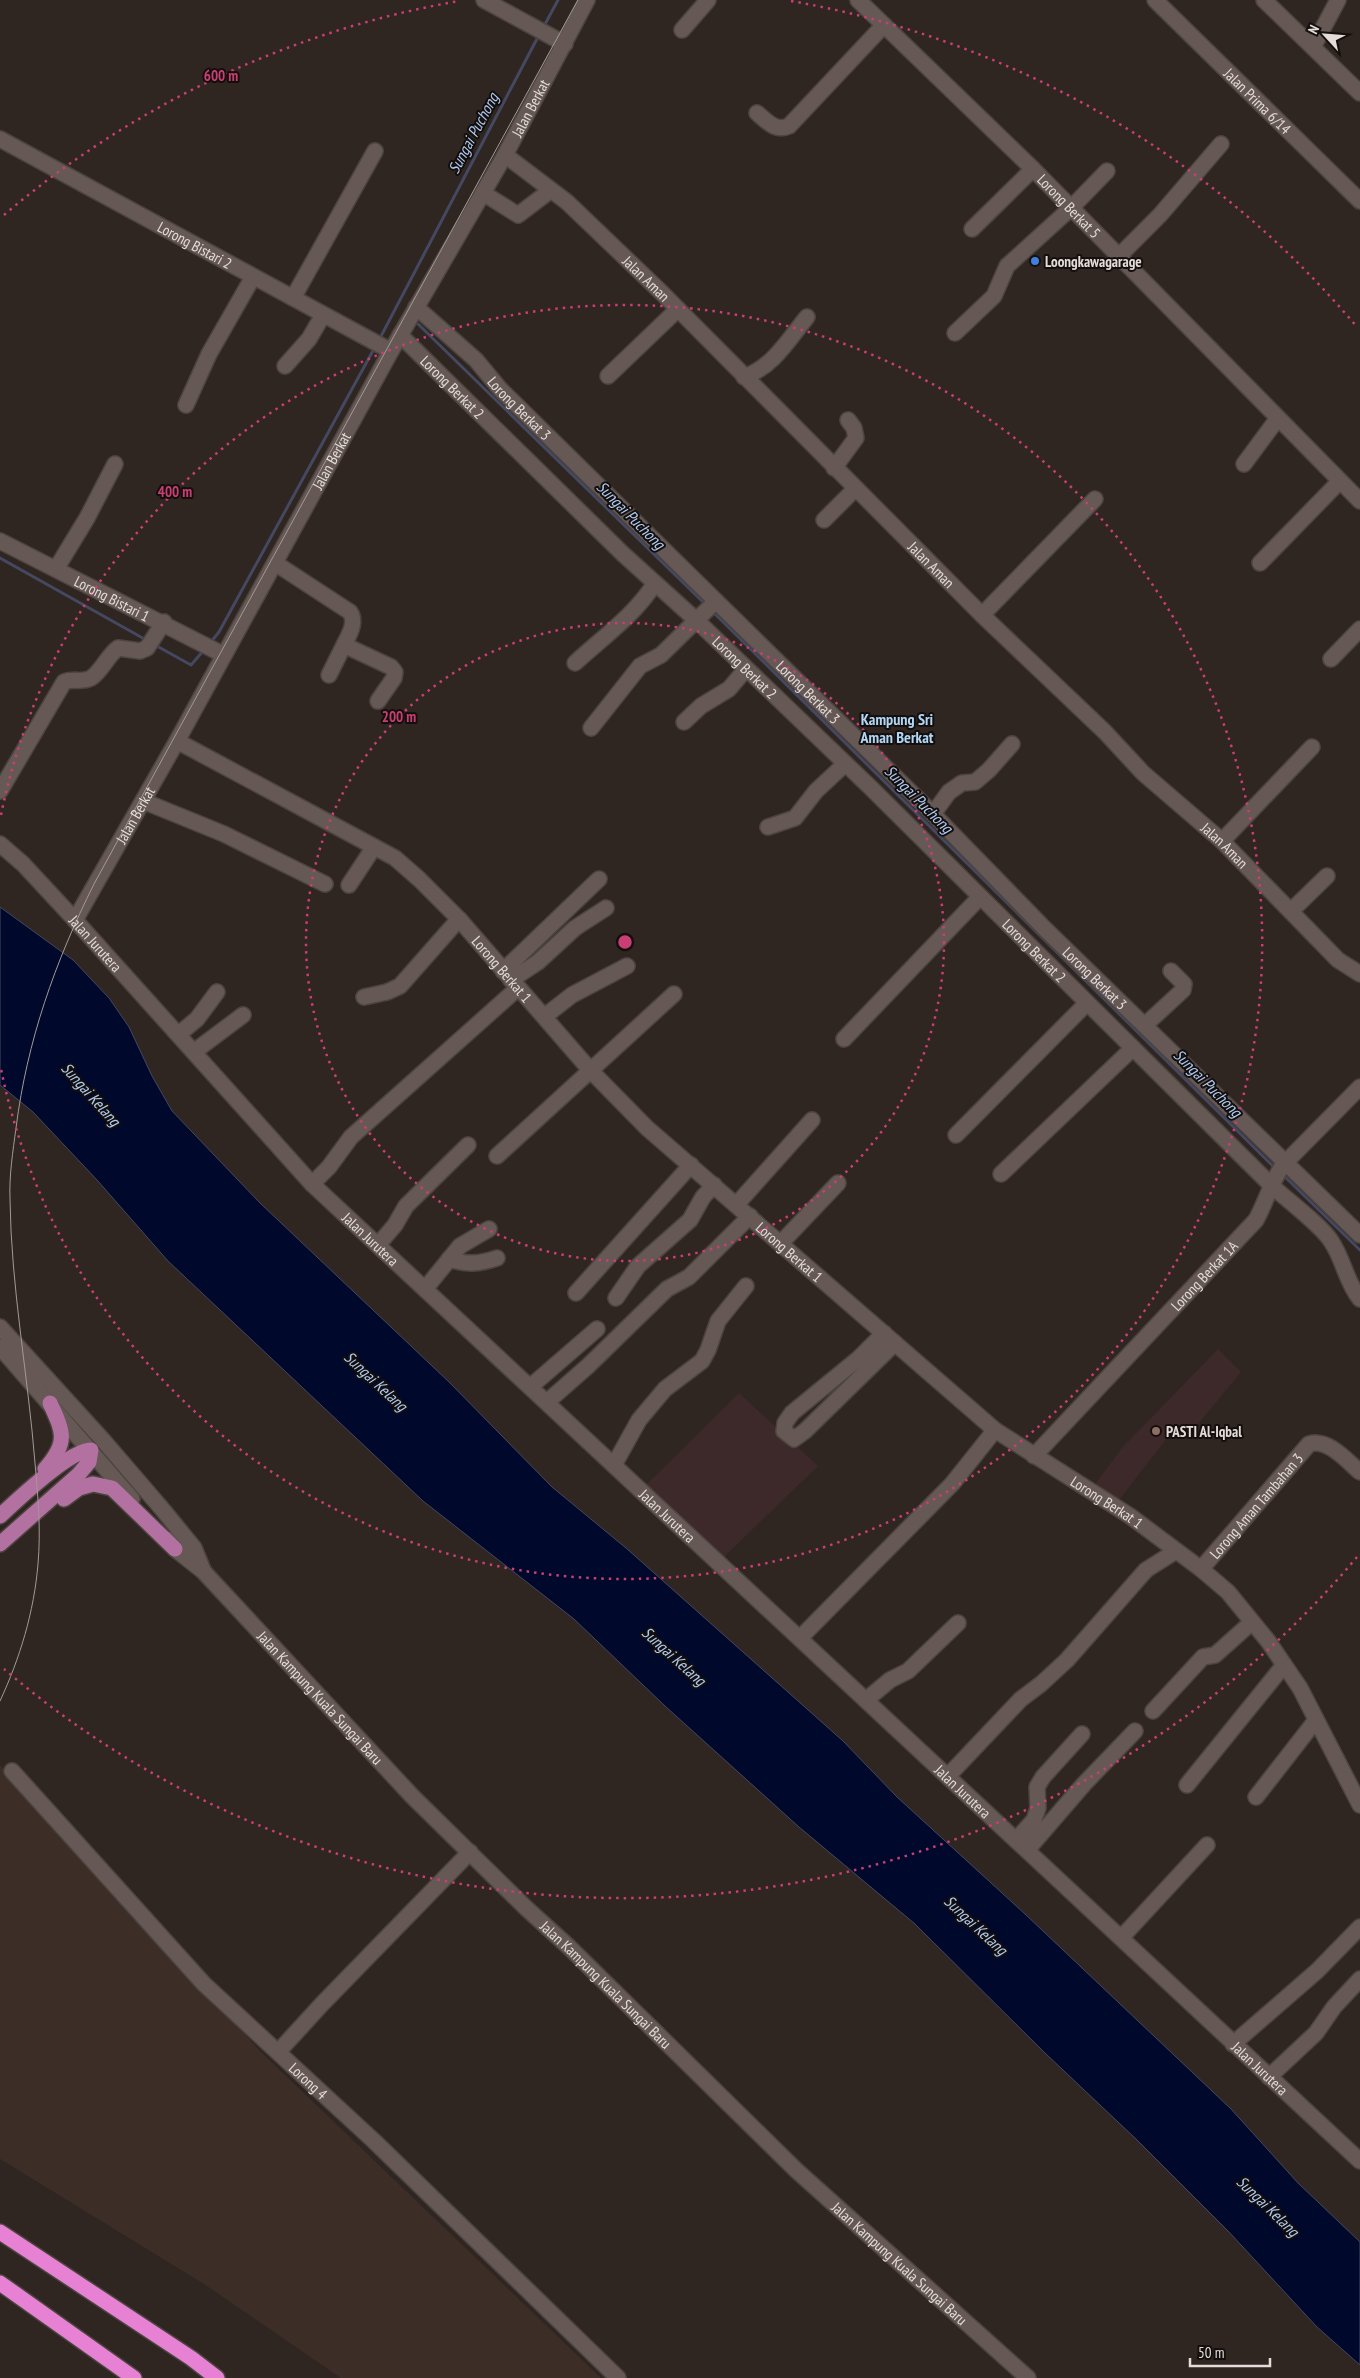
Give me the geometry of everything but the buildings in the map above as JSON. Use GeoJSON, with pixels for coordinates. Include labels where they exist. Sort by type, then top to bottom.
{"type":"FeatureCollection","features":[{"type":"Feature","properties":{"kind":"highway"},"geometry":{"type":"LineString","coordinates":[[0,2232],[191,2358],[216,2378]]}},
{"type":"Feature","properties":{"kind":"highway"},"geometry":{"type":"LineString","coordinates":[[0,2284],[134,2378]]}},
{"type":"Feature","properties":{"kind":"main road"},"geometry":{"type":"LineString","coordinates":[[2,1514],[54,1459],[60,1449],[62,1440],[60,1424],[50,1403]]}},
{"type":"Feature","properties":{"kind":"main road"},"geometry":{"type":"LineString","coordinates":[[0,1544],[80,1474],[89,1462],[91,1450],[80,1451],[60,1465],[2,1514]]}},
{"type":"Feature","properties":{"kind":"main road"},"geometry":{"type":"LineString","coordinates":[[23,1525],[79,1488],[93,1484],[102,1484],[112,1488],[175,1549]]}},
{"type":"Feature","properties":{"kind":"street"},"geometry":{"type":"LineString","coordinates":[[484,0],[565,44]]}},
{"type":"Feature","properties":{"kind":"street","name":"Jalan Berkat"},"geometry":{"type":"LineString","coordinates":[[75,920],[177,741],[220,652],[274,563],[387,349],[400,335],[505,155],[587,0]]}},
{"type":"Feature","properties":{"kind":"street"},"geometry":{"type":"LineString","coordinates":[[682,30],[708,0]]}},
{"type":"Feature","properties":{"kind":"street","name":"Lorong Berkat 5"},"geometry":{"type":"LineString","coordinates":[[858,0],[1033,169],[1360,501]]}},
{"type":"Feature","properties":{"kind":"street","name":"Jalan Prima 6/14"},"geometry":{"type":"LineString","coordinates":[[1155,0],[1360,201]]}},
{"type":"Feature","properties":{"kind":"street"},"geometry":{"type":"LineString","coordinates":[[1264,0],[1360,93]]}},
{"type":"Feature","properties":{"kind":"street"},"geometry":{"type":"LineString","coordinates":[[1313,47],[1338,0]]}},
{"type":"Feature","properties":{"kind":"street"},"geometry":{"type":"LineString","coordinates":[[757,113],[775,128],[782,129],[788,126],[884,25]]}},
{"type":"Feature","properties":{"kind":"street","name":"Lorong Bistari 2"},"geometry":{"type":"LineString","coordinates":[[0,139],[365,339],[387,349]]}},
{"type":"Feature","properties":{"kind":"street"},"geometry":{"type":"LineString","coordinates":[[1119,256],[1160,215],[1221,144]]}},
{"type":"Feature","properties":{"kind":"street"},"geometry":{"type":"LineString","coordinates":[[293,298],[375,151]]}},
{"type":"Feature","properties":{"kind":"street","name":"Jalan Aman"},"geometry":{"type":"LineString","coordinates":[[505,155],[567,202],[678,309],[982,615],[1105,732],[1143,773],[1222,841],[1338,960],[1360,974]]}},
{"type":"Feature","properties":{"kind":"street"},"geometry":{"type":"LineString","coordinates":[[972,230],[1033,169]]}},
{"type":"Feature","properties":{"kind":"street"},"geometry":{"type":"LineString","coordinates":[[956,333],[994,296],[1007,266],[1071,208],[1107,171]]}},
{"type":"Feature","properties":{"kind":"street"},"geometry":{"type":"LineString","coordinates":[[483,193],[518,215],[551,190]]}},
{"type":"Feature","properties":{"kind":"street"},"geometry":{"type":"LineString","coordinates":[[186,405],[209,354],[253,277]]}},
{"type":"Feature","properties":{"kind":"street","name":"Lorong Berkat 3"},"geometry":{"type":"LineString","coordinates":[[416,307],[476,360],[500,389],[715,603],[890,771],[1046,930],[1145,1025],[1279,1173]]}},
{"type":"Feature","properties":{"kind":"street"},"geometry":{"type":"LineString","coordinates":[[608,376],[678,309]]}},
{"type":"Feature","properties":{"kind":"street"},"geometry":{"type":"LineString","coordinates":[[285,366],[309,339],[323,315]]}},
{"type":"Feature","properties":{"kind":"street"},"geometry":{"type":"LineString","coordinates":[[744,377],[753,374],[770,362],[807,317]]}},
{"type":"Feature","properties":{"kind":"street","name":"Lorong Berkat 2"},"geometry":{"type":"LineString","coordinates":[[400,335],[623,554],[698,618],[746,669],[871,788],[1133,1048],[1279,1173]]}},
{"type":"Feature","properties":{"kind":"street"},"geometry":{"type":"LineString","coordinates":[[1244,464],[1278,418]]}},
{"type":"Feature","properties":{"kind":"street"},"geometry":{"type":"LineString","coordinates":[[834,468],[856,438],[854,428],[848,420]]}},
{"type":"Feature","properties":{"kind":"street"},"geometry":{"type":"LineString","coordinates":[[56,569],[88,518],[115,464]]}},
{"type":"Feature","properties":{"kind":"street"},"geometry":{"type":"LineString","coordinates":[[1260,563],[1340,481]]}},
{"type":"Feature","properties":{"kind":"street"},"geometry":{"type":"LineString","coordinates":[[824,520],[855,489]]}},
{"type":"Feature","properties":{"kind":"street"},"geometry":{"type":"LineString","coordinates":[[982,615],[1094,499]]}},
{"type":"Feature","properties":{"kind":"street","name":"Lorong Bistari 1"},"geometry":{"type":"LineString","coordinates":[[0,541],[164,622],[220,652]]}},
{"type":"Feature","properties":{"kind":"street"},"geometry":{"type":"LineString","coordinates":[[274,563],[350,612],[353,622],[329,675]]}},
{"type":"Feature","properties":{"kind":"street"},"geometry":{"type":"LineString","coordinates":[[575,664],[617,624],[633,612],[656,583]]}},
{"type":"Feature","properties":{"kind":"street"},"geometry":{"type":"LineString","coordinates":[[591,728],[640,666],[661,655],[715,603]]}},
{"type":"Feature","properties":{"kind":"street"},"geometry":{"type":"LineString","coordinates":[[0,791],[64,682],[90,679],[97,673],[105,660],[118,648],[140,651],[151,642],[164,622]]}},
{"type":"Feature","properties":{"kind":"street"},"geometry":{"type":"LineString","coordinates":[[1331,659],[1360,629]]}},
{"type":"Feature","properties":{"kind":"street"},"geometry":{"type":"LineString","coordinates":[[344,645],[392,667],[395,672],[394,678],[378,701]]}},
{"type":"Feature","properties":{"kind":"street"},"geometry":{"type":"LineString","coordinates":[[684,722],[701,706],[729,689],[746,669]]}},
{"type":"Feature","properties":{"kind":"street","name":"Lorong Berkat 1"},"geometry":{"type":"LineString","coordinates":[[177,741],[395,858],[459,919],[591,1071],[647,1128],[737,1204],[995,1430],[1130,1516],[1201,1569],[1228,1592],[1300,1688],[1360,1805]]}},
{"type":"Feature","properties":{"kind":"street"},"geometry":{"type":"LineString","coordinates":[[933,814],[949,792],[962,783],[975,782],[989,770],[1012,744]]}},
{"type":"Feature","properties":{"kind":"street"},"geometry":{"type":"LineString","coordinates":[[1222,841],[1312,747]]}},
{"type":"Feature","properties":{"kind":"street"},"geometry":{"type":"LineString","coordinates":[[768,828],[795,818],[816,791],[846,764]]}},
{"type":"Feature","properties":{"kind":"street"},"geometry":{"type":"LineString","coordinates":[[871,788],[890,771]]}},
{"type":"Feature","properties":{"kind":"street"},"geometry":{"type":"LineString","coordinates":[[143,801],[224,834],[325,884]]}},
{"type":"Feature","properties":{"kind":"street","name":"Jalan Jurutera"},"geometry":{"type":"LineString","coordinates":[[0,844],[23,864],[75,920],[312,1184],[1233,2044],[1356,2152]]}},
{"type":"Feature","properties":{"kind":"street"},"geometry":{"type":"LineString","coordinates":[[349,885],[374,847]]}},
{"type":"Feature","properties":{"kind":"street"},"geometry":{"type":"LineString","coordinates":[[1291,911],[1327,876]]}},
{"type":"Feature","properties":{"kind":"street"},"geometry":{"type":"LineString","coordinates":[[312,1184],[329,1167],[351,1137],[511,980],[599,879]]}},
{"type":"Feature","properties":{"kind":"street"},"geometry":{"type":"LineString","coordinates":[[844,1039],[983,901],[1004,888]]}},
{"type":"Feature","properties":{"kind":"street"},"geometry":{"type":"LineString","coordinates":[[511,980],[538,962],[575,928],[606,908]]}},
{"type":"Feature","properties":{"kind":"street"},"geometry":{"type":"LineString","coordinates":[[364,997],[387,992],[400,986],[459,919]]}},
{"type":"Feature","properties":{"kind":"street"},"geometry":{"type":"LineString","coordinates":[[1029,946],[1046,930]]}},
{"type":"Feature","properties":{"kind":"street"},"geometry":{"type":"LineString","coordinates":[[544,1016],[572,995],[627,966]]}},
{"type":"Feature","properties":{"kind":"street"},"geometry":{"type":"LineString","coordinates":[[1145,1025],[1184,987],[1171,971]]}},
{"type":"Feature","properties":{"kind":"street"},"geometry":{"type":"LineString","coordinates":[[179,1034],[197,1019],[217,992]]}},
{"type":"Feature","properties":{"kind":"street"},"geometry":{"type":"LineString","coordinates":[[497,1156],[573,1084],[591,1071],[674,994]]}},
{"type":"Feature","properties":{"kind":"street"},"geometry":{"type":"LineString","coordinates":[[956,1136],[1088,1003]]}},
{"type":"Feature","properties":{"kind":"street"},"geometry":{"type":"LineString","coordinates":[[194,1051],[243,1015]]}},
{"type":"Feature","properties":{"kind":"street"},"geometry":{"type":"LineString","coordinates":[[1001,1174],[1133,1048]]}},
{"type":"Feature","properties":{"kind":"street","name":"Lorong Berkat 1A"},"geometry":{"type":"LineString","coordinates":[[1034,1456],[1256,1220],[1267,1201],[1279,1173],[1360,1087]]}},
{"type":"Feature","properties":{"kind":"street"},"geometry":{"type":"LineString","coordinates":[[737,1204],[812,1120]]}},
{"type":"Feature","properties":{"kind":"street"},"geometry":{"type":"LineString","coordinates":[[378,1245],[395,1225],[406,1206],[468,1145]]}},
{"type":"Feature","properties":{"kind":"street"},"geometry":{"type":"LineString","coordinates":[[576,1293],[691,1165]]}},
{"type":"Feature","properties":{"kind":"street"},"geometry":{"type":"LineString","coordinates":[[1279,1173],[1360,1235]]}},
{"type":"Feature","properties":{"kind":"street"},"geometry":{"type":"LineString","coordinates":[[1279,1173],[1330,1239],[1338,1252],[1348,1282],[1360,1300]]}},
{"type":"Feature","properties":{"kind":"street"},"geometry":{"type":"LineString","coordinates":[[781,1243],[838,1183]]}},
{"type":"Feature","properties":{"kind":"street"},"geometry":{"type":"LineString","coordinates":[[616,1298],[638,1266],[690,1220],[703,1197],[714,1185]]}},
{"type":"Feature","properties":{"kind":"street"},"geometry":{"type":"LineString","coordinates":[[546,1402],[588,1366],[667,1288],[689,1277],[750,1216]]}},
{"type":"Feature","properties":{"kind":"street"},"geometry":{"type":"LineString","coordinates":[[425,1289],[466,1241],[488,1229]]}},
{"type":"Feature","properties":{"kind":"street"},"geometry":{"type":"LineString","coordinates":[[449,1259],[465,1264],[478,1264],[497,1258]]}},
{"type":"Feature","properties":{"kind":"street"},"geometry":{"type":"LineString","coordinates":[[614,1465],[638,1420],[665,1389],[702,1361],[718,1321],[746,1286]]}},
{"type":"Feature","properties":{"kind":"street","name":"Jalan Kampung Kuala Sungai Baru"},"geometry":{"type":"LineString","coordinates":[[0,1327],[102,1439],[175,1525],[194,1548],[203,1571]]}},
{"type":"Feature","properties":{"kind":"street"},"geometry":{"type":"LineString","coordinates":[[530,1387],[597,1329]]}},
{"type":"Feature","properties":{"kind":"street"},"geometry":{"type":"LineString","coordinates":[[890,1338],[805,1430],[794,1439],[784,1431],[785,1423],[792,1413],[858,1359],[890,1338]]}},
{"type":"Feature","properties":{"kind":"street","name":"Jalan Kampung Kuala Sungai Baru"},"geometry":{"type":"LineString","coordinates":[[0,1347],[175,1549],[203,1571],[406,1790],[776,2152],[1028,2378]]}},
{"type":"Feature","properties":{"kind":"street"},"geometry":{"type":"LineString","coordinates":[[29,1358],[39,1378],[80,1425],[87,1437],[91,1450],[104,1456],[115,1465],[175,1525]]}},
{"type":"Feature","properties":{"kind":"street"},"geometry":{"type":"LineString","coordinates":[[800,1638],[952,1484],[995,1430]]}},
{"type":"Feature","properties":{"kind":"street","name":"Lorong Aman Tambahan 3"},"geometry":{"type":"LineString","coordinates":[[1201,1569],[1309,1444],[1314,1442],[1328,1446],[1360,1472]]}},
{"type":"Feature","properties":{"kind":"street"},"geometry":{"type":"LineString","coordinates":[[948,1776],[1021,1699],[1067,1660],[1146,1570],[1176,1551]]}},
{"type":"Feature","properties":{"kind":"street"},"geometry":{"type":"LineString","coordinates":[[1153,1711],[1203,1658],[1215,1655],[1252,1622]]}},
{"type":"Feature","properties":{"kind":"street"},"geometry":{"type":"LineString","coordinates":[[866,1700],[890,1680],[908,1671],[958,1623]]}},
{"type":"Feature","properties":{"kind":"street"},"geometry":{"type":"LineString","coordinates":[[1188,1785],[1284,1665]]}},
{"type":"Feature","properties":{"kind":"street"},"geometry":{"type":"LineString","coordinates":[[1256,1797],[1316,1720]]}},
{"type":"Feature","properties":{"kind":"street"},"geometry":{"type":"LineString","coordinates":[[1021,1845],[1135,1731]]}},
{"type":"Feature","properties":{"kind":"street"},"geometry":{"type":"LineString","coordinates":[[1021,1845],[1038,1808],[1037,1787],[1043,1777],[1082,1734]]}},
{"type":"Feature","properties":{"kind":"street","name":"Lorong 4"},"geometry":{"type":"LineString","coordinates":[[12,1771],[204,1984],[279,2051],[618,2378]]}},
{"type":"Feature","properties":{"kind":"street"},"geometry":{"type":"LineString","coordinates":[[1121,1938],[1207,1845]]}},
{"type":"Feature","properties":{"kind":"street"},"geometry":{"type":"LineString","coordinates":[[279,2051],[322,2004],[470,1852]]}},
{"type":"Feature","properties":{"kind":"street"},"geometry":{"type":"LineString","coordinates":[[1233,2044],[1317,1971],[1360,1927]]}},
{"type":"Feature","properties":{"kind":"street"},"geometry":{"type":"LineString","coordinates":[[1270,2077],[1316,2033],[1334,2007],[1360,1979]]}},
{"type":"Feature","properties":{"kind":"shaded area","name":"PASTI Al-Iqbal"},"geometry":{"type":"Polygon","coordinates":[[[1218,1349],[1241,1372],[1189,1435],[1176,1426],[1116,1504],[1094,1486],[1122,1448],[1218,1349]]]}},
{"type":"Feature","properties":{"kind":"shaded area"},"geometry":{"type":"Polygon","coordinates":[[[739,1393],[818,1466],[724,1557],[646,1485],[739,1393]]]}},
{"type":"Feature","properties":{"kind":"shaded area"},"geometry":{"type":"Polygon","coordinates":[[[0,1765],[260,2051],[601,2378],[341,2378],[204,2284],[0,2159],[0,1765]]]}},
{"type":"Feature","properties":{"kind":"water","name":"Sungai Kelang"},"geometry":{"type":"Polygon","coordinates":[[[0,907],[73,960],[109,998],[129,1027],[152,1076],[172,1111],[260,1203],[449,1382],[552,1487],[626,1548],[843,1741],[897,1797],[1025,1914],[1231,2109],[1298,2183],[1360,2242],[1360,2365],[1317,2327],[1229,2232],[915,1924],[799,1827],[665,1706],[574,1619],[423,1501],[168,1261],[97,1180],[33,1112],[0,1085],[0,907]]]}},
{"type":"Feature","properties":{"kind":"waterway","name":"Sungai Puchong"},"geometry":{"type":"LineString","coordinates":[[543,28],[558,0]]}},
{"type":"Feature","properties":{"kind":"waterway","name":"Sungai Puchong"},"geometry":{"type":"LineString","coordinates":[[379,340],[539,35]]}},
{"type":"Feature","properties":{"kind":"waterway","name":"Sungai Puchong"},"geometry":{"type":"LineString","coordinates":[[418,324],[706,605]]}},
{"type":"Feature","properties":{"kind":"waterway"},"geometry":{"type":"LineString","coordinates":[[210,643],[219,632],[375,347]]}},
{"type":"Feature","properties":{"kind":"waterway"},"geometry":{"type":"LineString","coordinates":[[0,558],[148,641]]}},
{"type":"Feature","properties":{"kind":"waterway","name":"Sungai Puchong"},"geometry":{"type":"LineString","coordinates":[[712,611],[1276,1169]]}},
{"type":"Feature","properties":{"kind":"waterway"},"geometry":{"type":"LineString","coordinates":[[155,645],[191,665],[204,650]]}},
{"type":"Feature","properties":{"kind":"waterway","name":"Sungai Puchong"},"geometry":{"type":"LineString","coordinates":[[1283,1175],[1360,1250]]}},
{"type":"Feature","properties":{"kind":"tram line"},"geometry":{"type":"LineString","coordinates":[[0,1701],[14,1668],[25,1634],[33,1600],[39,1551],[37,1488],[13,1265],[10,1190],[21,1096],[27,1064],[44,1003],[67,943],[94,884],[578,0]]}},
{"type":"Feature","properties":{"kind":"place","name":"Loongkawagarage"},"geometry":{"type":"Point","coordinates":[1035,261]}},
{"type":"Feature","properties":{"kind":"place","name":"PASTI Al-Iqbal"},"geometry":{"type":"Point","coordinates":[1156,1431]}},
{"type":"Feature","properties":{"kind":"district","name":"Kampung Sri Aman Berkat"},"geometry":{"type":"Point","coordinates":[897,728]}}]}
